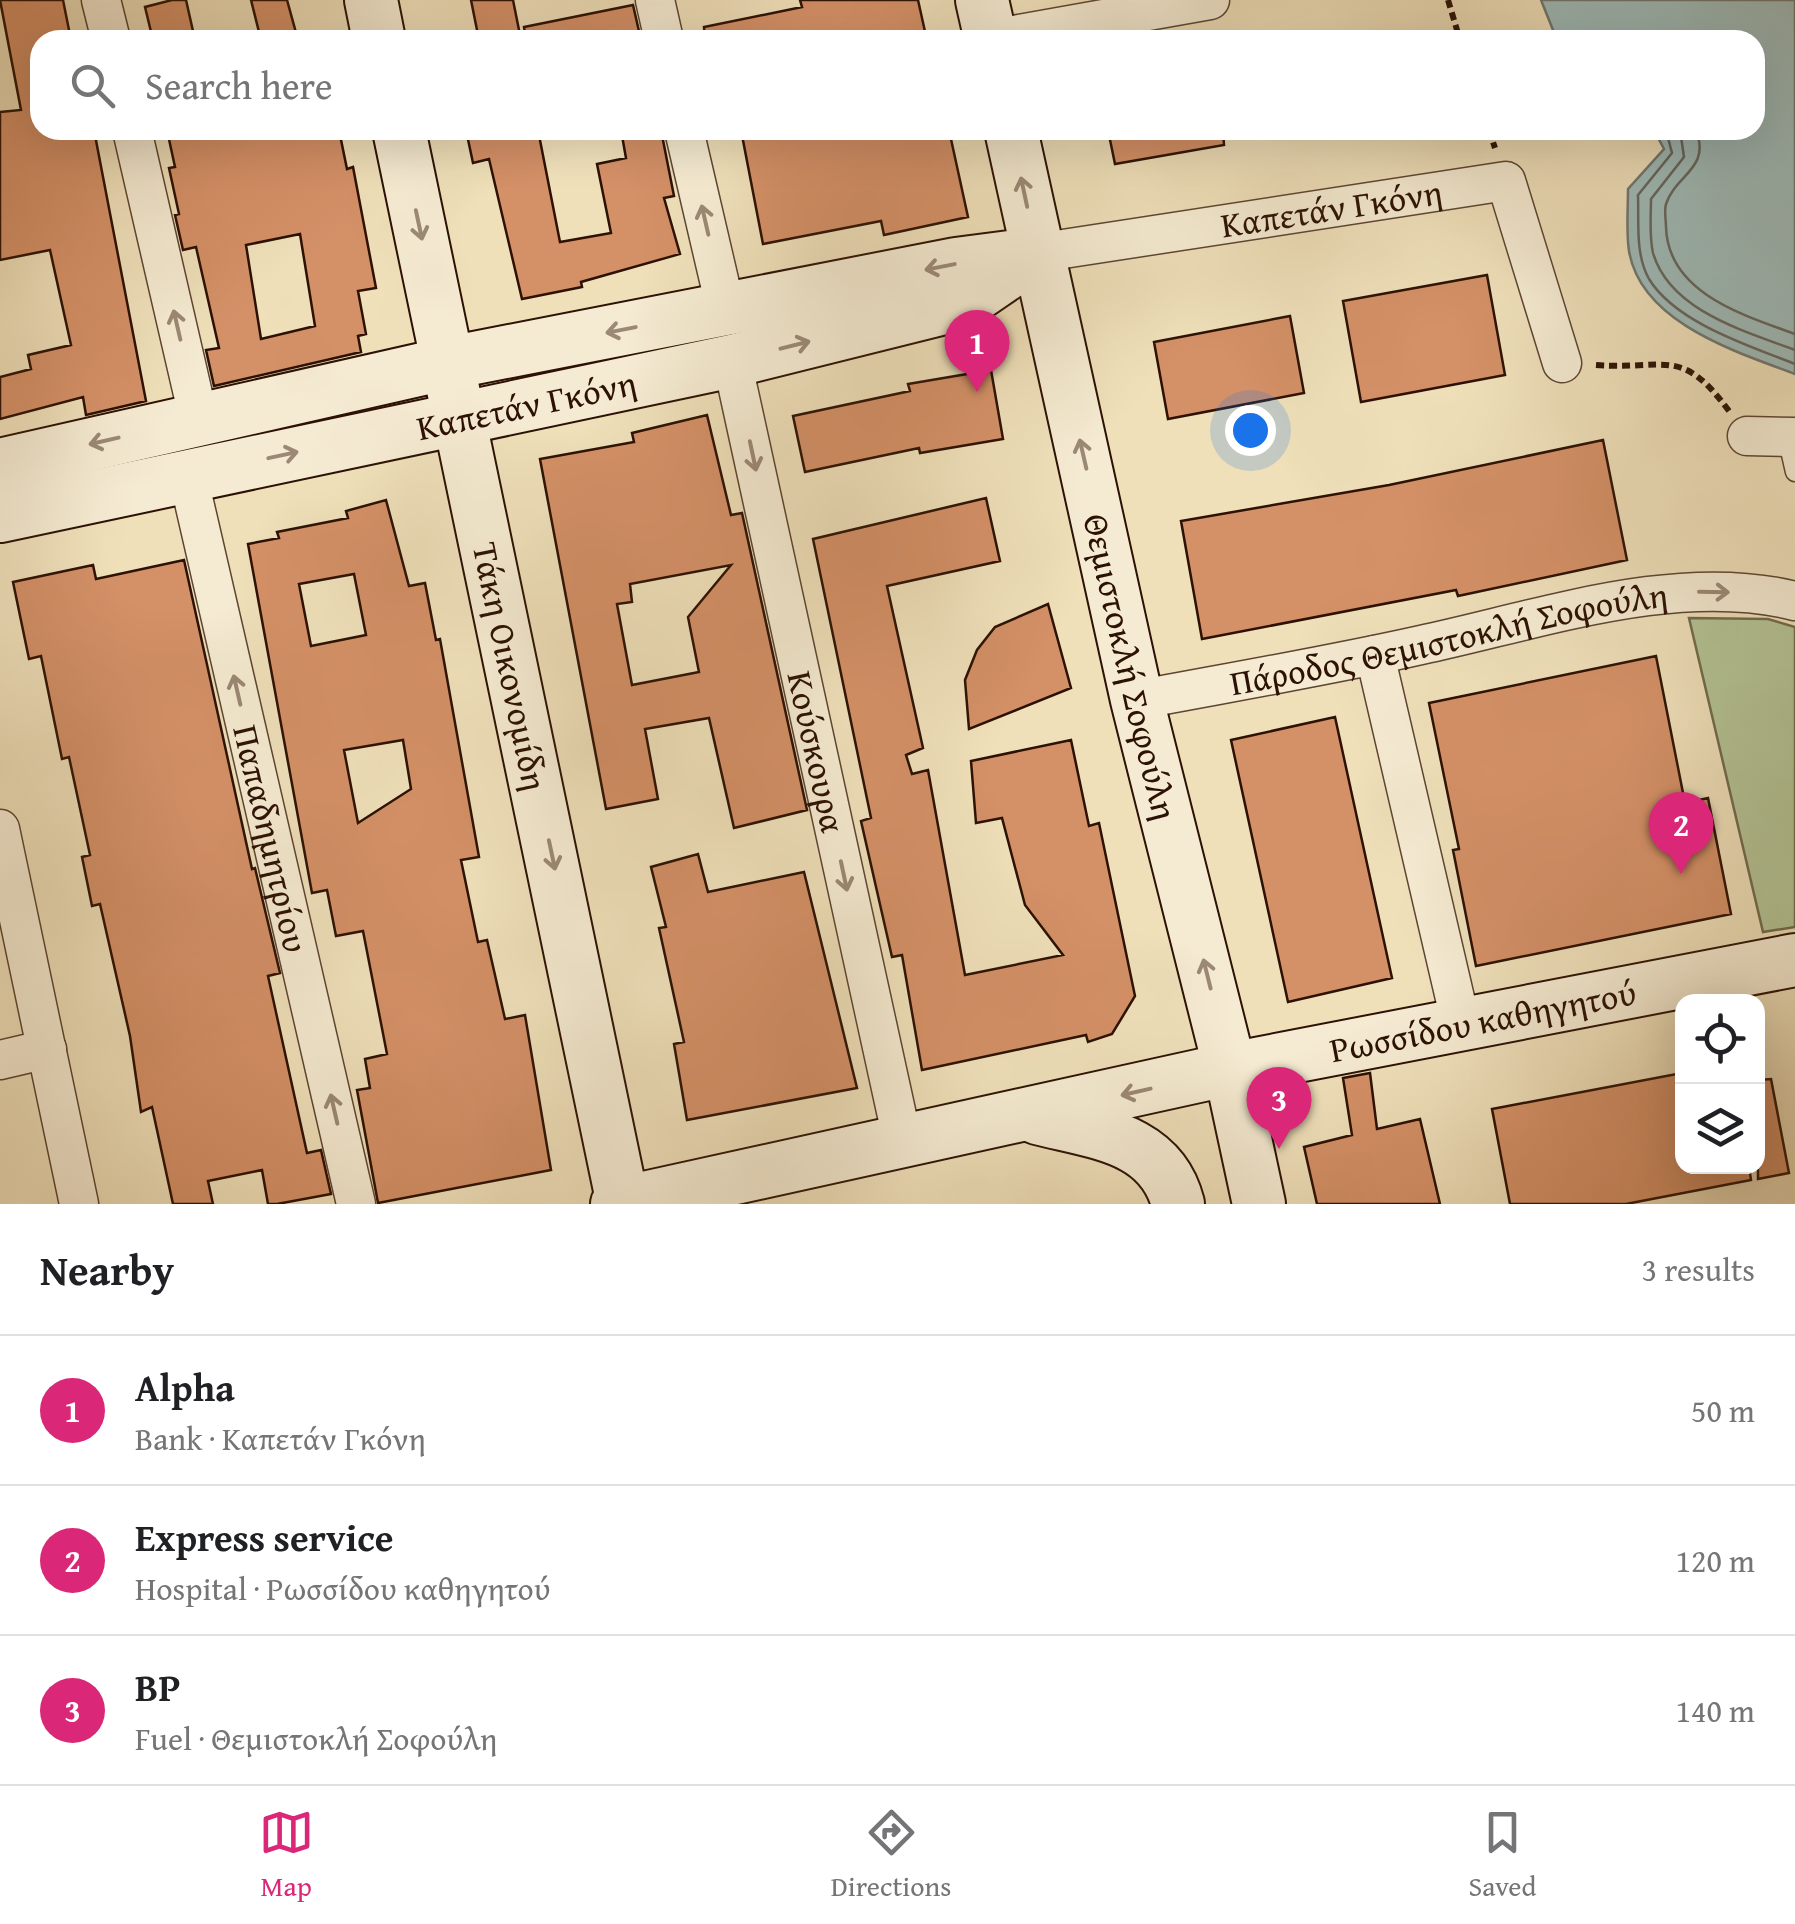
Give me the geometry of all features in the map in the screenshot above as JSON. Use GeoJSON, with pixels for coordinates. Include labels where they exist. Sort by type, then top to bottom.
{"type":"FeatureCollection","features":[{"type":"Feature","properties":{"kind":"main road"},"geometry":{"type":"LineString","coordinates":[[371,0],[377,30]]}},
{"type":"Feature","properties":{"kind":"main road"},"geometry":{"type":"LineString","coordinates":[[982,0],[989,30]]}},
{"type":"Feature","properties":{"kind":"main road","name":"Τάκη Οικονομίδη"},"geometry":{"type":"LineString","coordinates":[[401,140],[621,1204]]}},
{"type":"Feature","properties":{"kind":"main road","name":"Θεμιστοκλή Σοφούλη"},"geometry":{"type":"LineString","coordinates":[[1012,140],[1138,700],[1230,1068],[1249,1199]]}},
{"type":"Feature","properties":{"kind":"main road","name":"Καπετάν Γκόνη"},"geometry":{"type":"LineString","coordinates":[[0,516],[460,417],[956,264],[1036,253]]}},
{"type":"Feature","properties":{"kind":"main road","name":"Καπετάν Γκόνη"},"geometry":{"type":"LineString","coordinates":[[0,465],[449,363],[729,336]]}},
{"type":"Feature","properties":{"kind":"main road","name":"Ρωσσίδου καθηγητού"},"geometry":{"type":"LineString","coordinates":[[1031,1116],[1230,1068],[1795,960]]}},
{"type":"Feature","properties":{"kind":"main road"},"geometry":{"type":"LineString","coordinates":[[621,1204],[1031,1116],[1120,1138],[1148,1153],[1166,1170],[1178,1204]]}},
{"type":"Feature","properties":{"kind":"street"},"geometry":{"type":"LineString","coordinates":[[101,0],[108,30]]}},
{"type":"Feature","properties":{"kind":"street"},"geometry":{"type":"LineString","coordinates":[[655,0],[662,30]]}},
{"type":"Feature","properties":{"kind":"street"},"geometry":{"type":"LineString","coordinates":[[1045,30],[1206,0]]}},
{"type":"Feature","properties":{"kind":"street"},"geometry":{"type":"LineString","coordinates":[[134,140],[199,420]]}},
{"type":"Feature","properties":{"kind":"street","name":"Κούσκουρα"},"geometry":{"type":"LineString","coordinates":[[686,140],[903,1143]]}},
{"type":"Feature","properties":{"kind":"street","name":"Καπετάν Γκόνη"},"geometry":{"type":"LineString","coordinates":[[1036,253],[1506,181],[1562,363]]}},
{"type":"Feature","properties":{"kind":"street"},"geometry":{"type":"LineString","coordinates":[[1747,436],[1792,448]]}},
{"type":"Feature","properties":{"kind":"street","name":"Παπαδημητρίου"},"geometry":{"type":"LineString","coordinates":[[188,476],[356,1204]]}},
{"type":"Feature","properties":{"kind":"street","name":"Πάροδος Θεμιστοκλή Σοφούλη"},"geometry":{"type":"LineString","coordinates":[[1138,700],[1674,592],[1779,597]]}},
{"type":"Feature","properties":{"kind":"street"},"geometry":{"type":"LineString","coordinates":[[1376,655],[1461,1024]]}},
{"type":"Feature","properties":{"kind":"street"},"geometry":{"type":"LineString","coordinates":[[0,829],[80,1204]]}},
{"type":"Feature","properties":{"kind":"street"},"geometry":{"type":"LineString","coordinates":[[0,1060],[47,1050]]}},
{"type":"Feature","properties":{"kind":"path"},"geometry":{"type":"LineString","coordinates":[[1448,0],[1457,30]]}},
{"type":"Feature","properties":{"kind":"path"},"geometry":{"type":"LineString","coordinates":[[1562,363],[1684,365],[1706,380],[1747,436]]}},
{"type":"Feature","properties":{"kind":"green space"},"geometry":{"type":"Polygon","coordinates":[[[1689,618],[1768,619],[1795,627],[1795,927],[1763,932],[1689,618]]]}},
{"type":"Feature","properties":{"kind":"water"},"geometry":{"type":"Polygon","coordinates":[[[1541,0],[1795,0],[1795,374],[1720,344],[1672,316],[1652,298],[1637,276],[1628,244],[1628,189],[1664,149],[1659,140],[1765,140],[1765,30],[1553,30],[1541,0]]]}},
{"type":"Feature","properties":{"kind":"building"},"geometry":{"type":"Polygon","coordinates":[[[0,0],[63,0],[69,30],[30,30],[30,140],[96,140],[146,401],[86,415],[83,397],[0,419],[0,377],[31,369],[28,355],[71,345],[50,250],[0,260],[0,112],[21,110],[0,0]]]}},
{"type":"Feature","properties":{"kind":"building"},"geometry":{"type":"Polygon","coordinates":[[[186,0],[193,30],[151,30],[145,7],[186,0]]]}},
{"type":"Feature","properties":{"kind":"building"},"geometry":{"type":"Polygon","coordinates":[[[251,0],[287,0],[295,30],[258,30],[251,0]]]}},
{"type":"Feature","properties":{"kind":"building"},"geometry":{"type":"Polygon","coordinates":[[[471,0],[513,0],[519,30],[477,30],[471,0]]]}},
{"type":"Feature","properties":{"kind":"building"},"geometry":{"type":"Polygon","coordinates":[[[800,0],[918,0],[925,30],[704,30],[802,7],[800,0]]]}},
{"type":"Feature","properties":{"kind":"building"},"geometry":{"type":"Polygon","coordinates":[[[633,5],[639,30],[524,30],[524,27],[633,5]]]}},
{"type":"Feature","properties":{"kind":"building"},"geometry":{"type":"Polygon","coordinates":[[[169,140],[341,140],[347,169],[353,167],[376,288],[358,291],[366,334],[358,336],[361,352],[214,386],[206,350],[219,348],[196,247],[183,250],[169,168],[175,167],[169,140]],[[300,234],[246,245],[261,339],[315,326],[300,234]]]}},
{"type":"Feature","properties":{"kind":"building"},"geometry":{"type":"Polygon","coordinates":[[[468,140],[540,140],[560,242],[611,233],[597,164],[626,158],[623,140],[663,140],[674,196],[664,198],[680,254],[581,282],[582,287],[522,299],[489,159],[473,163],[468,140]]]}},
{"type":"Feature","properties":{"kind":"building"},"geometry":{"type":"Polygon","coordinates":[[[743,140],[951,140],[968,217],[884,235],[881,221],[763,244],[743,140]]]}},
{"type":"Feature","properties":{"kind":"building"},"geometry":{"type":"Polygon","coordinates":[[[1110,140],[1224,140],[1224,145],[1115,164],[1110,140]]]}},
{"type":"Feature","properties":{"kind":"building"},"geometry":{"type":"Polygon","coordinates":[[[1487,275],[1505,375],[1361,402],[1343,301],[1487,275]]]}},
{"type":"Feature","properties":{"kind":"building"},"geometry":{"type":"Polygon","coordinates":[[[1290,316],[1304,393],[1168,419],[1154,342],[1290,316]]]}},
{"type":"Feature","properties":{"kind":"building"},"geometry":{"type":"Polygon","coordinates":[[[991,370],[1003,439],[920,453],[919,448],[805,472],[793,416],[910,391],[908,384],[991,370]]]}},
{"type":"Feature","properties":{"kind":"building"},"geometry":{"type":"Polygon","coordinates":[[[707,415],[731,515],[742,513],[807,810],[734,828],[709,718],[645,729],[658,799],[606,809],[540,459],[634,442],[632,433],[707,415]],[[731,565],[630,584],[632,602],[617,604],[632,685],[699,672],[688,617],[731,565]]]}},
{"type":"Feature","properties":{"kind":"building"},"geometry":{"type":"Polygon","coordinates":[[[1603,440],[1627,560],[1458,596],[1456,590],[1202,639],[1181,521],[1389,485],[1603,440]]]}},
{"type":"Feature","properties":{"kind":"building"},"geometry":{"type":"Polygon","coordinates":[[[986,498],[1000,561],[887,586],[923,748],[906,755],[912,774],[928,770],[965,975],[1063,955],[1025,905],[1002,818],[976,823],[971,761],[1071,740],[1089,826],[1099,823],[1135,996],[1112,1034],[1088,1042],[1086,1035],[922,1070],[902,955],[892,957],[861,821],[871,818],[813,539],[986,498]]]}},
{"type":"Feature","properties":{"kind":"building"},"geometry":{"type":"Polygon","coordinates":[[[386,500],[409,586],[425,583],[436,640],[440,639],[479,857],[461,860],[478,942],[487,940],[505,1019],[525,1015],[551,1170],[378,1203],[357,1090],[370,1088],[365,1059],[387,1054],[363,931],[336,936],[327,890],[312,893],[248,544],[279,538],[277,532],[348,518],[346,511],[386,500]],[[354,574],[299,584],[311,646],[366,635],[354,574]],[[403,740],[344,750],[358,823],[411,789],[403,740]]]}},
{"type":"Feature","properties":{"kind":"building"},"geometry":{"type":"Polygon","coordinates":[[[184,560],[252,869],[255,868],[280,973],[268,976],[307,1153],[321,1150],[331,1194],[268,1204],[262,1170],[208,1181],[213,1204],[173,1204],[152,1107],[141,1112],[130,1036],[100,904],[92,906],[82,857],[90,855],[69,757],[62,759],[41,656],[29,659],[13,582],[93,565],[96,579],[184,560]]]}},
{"type":"Feature","properties":{"kind":"building"},"geometry":{"type":"Polygon","coordinates":[[[1048,604],[1071,688],[969,729],[965,680],[977,650],[995,627],[1048,604]]]}},
{"type":"Feature","properties":{"kind":"building"},"geometry":{"type":"Polygon","coordinates":[[[1656,656],[1685,803],[1708,798],[1731,914],[1476,966],[1453,850],[1459,849],[1429,703],[1656,656]]]}},
{"type":"Feature","properties":{"kind":"building"},"geometry":{"type":"Polygon","coordinates":[[[1335,717],[1392,978],[1288,1002],[1231,740],[1335,717]]]}},
{"type":"Feature","properties":{"kind":"building"},"geometry":{"type":"Polygon","coordinates":[[[698,854],[708,892],[804,872],[857,1088],[687,1120],[674,1044],[684,1042],[659,928],[666,927],[651,867],[698,854]]]}},
{"type":"Feature","properties":{"kind":"building"},"geometry":{"type":"Polygon","coordinates":[[[1370,1073],[1377,1129],[1420,1119],[1440,1204],[1317,1204],[1304,1147],[1352,1135],[1343,1078],[1370,1073]]]}},
{"type":"Feature","properties":{"kind":"building"},"geometry":{"type":"Polygon","coordinates":[[[1675,1074],[1675,1174],[1750,1174],[1751,1180],[1626,1204],[1510,1204],[1492,1109],[1675,1074]]]}},
{"type":"Feature","properties":{"kind":"building"},"geometry":{"type":"Polygon","coordinates":[[[1765,1079],[1771,1079],[1789,1173],[1758,1179],[1758,1174],[1765,1174],[1765,1079]]]}},
{"type":"Feature","properties":{"kind":"place","name":"Alpha"},"geometry":{"type":"Point","coordinates":[977,392]}},
{"type":"Feature","properties":{"kind":"place","name":"Express service"},"geometry":{"type":"Point","coordinates":[1681,874]}},
{"type":"Feature","properties":{"kind":"place","name":"BP"},"geometry":{"type":"Point","coordinates":[1279,1149]}}]}
